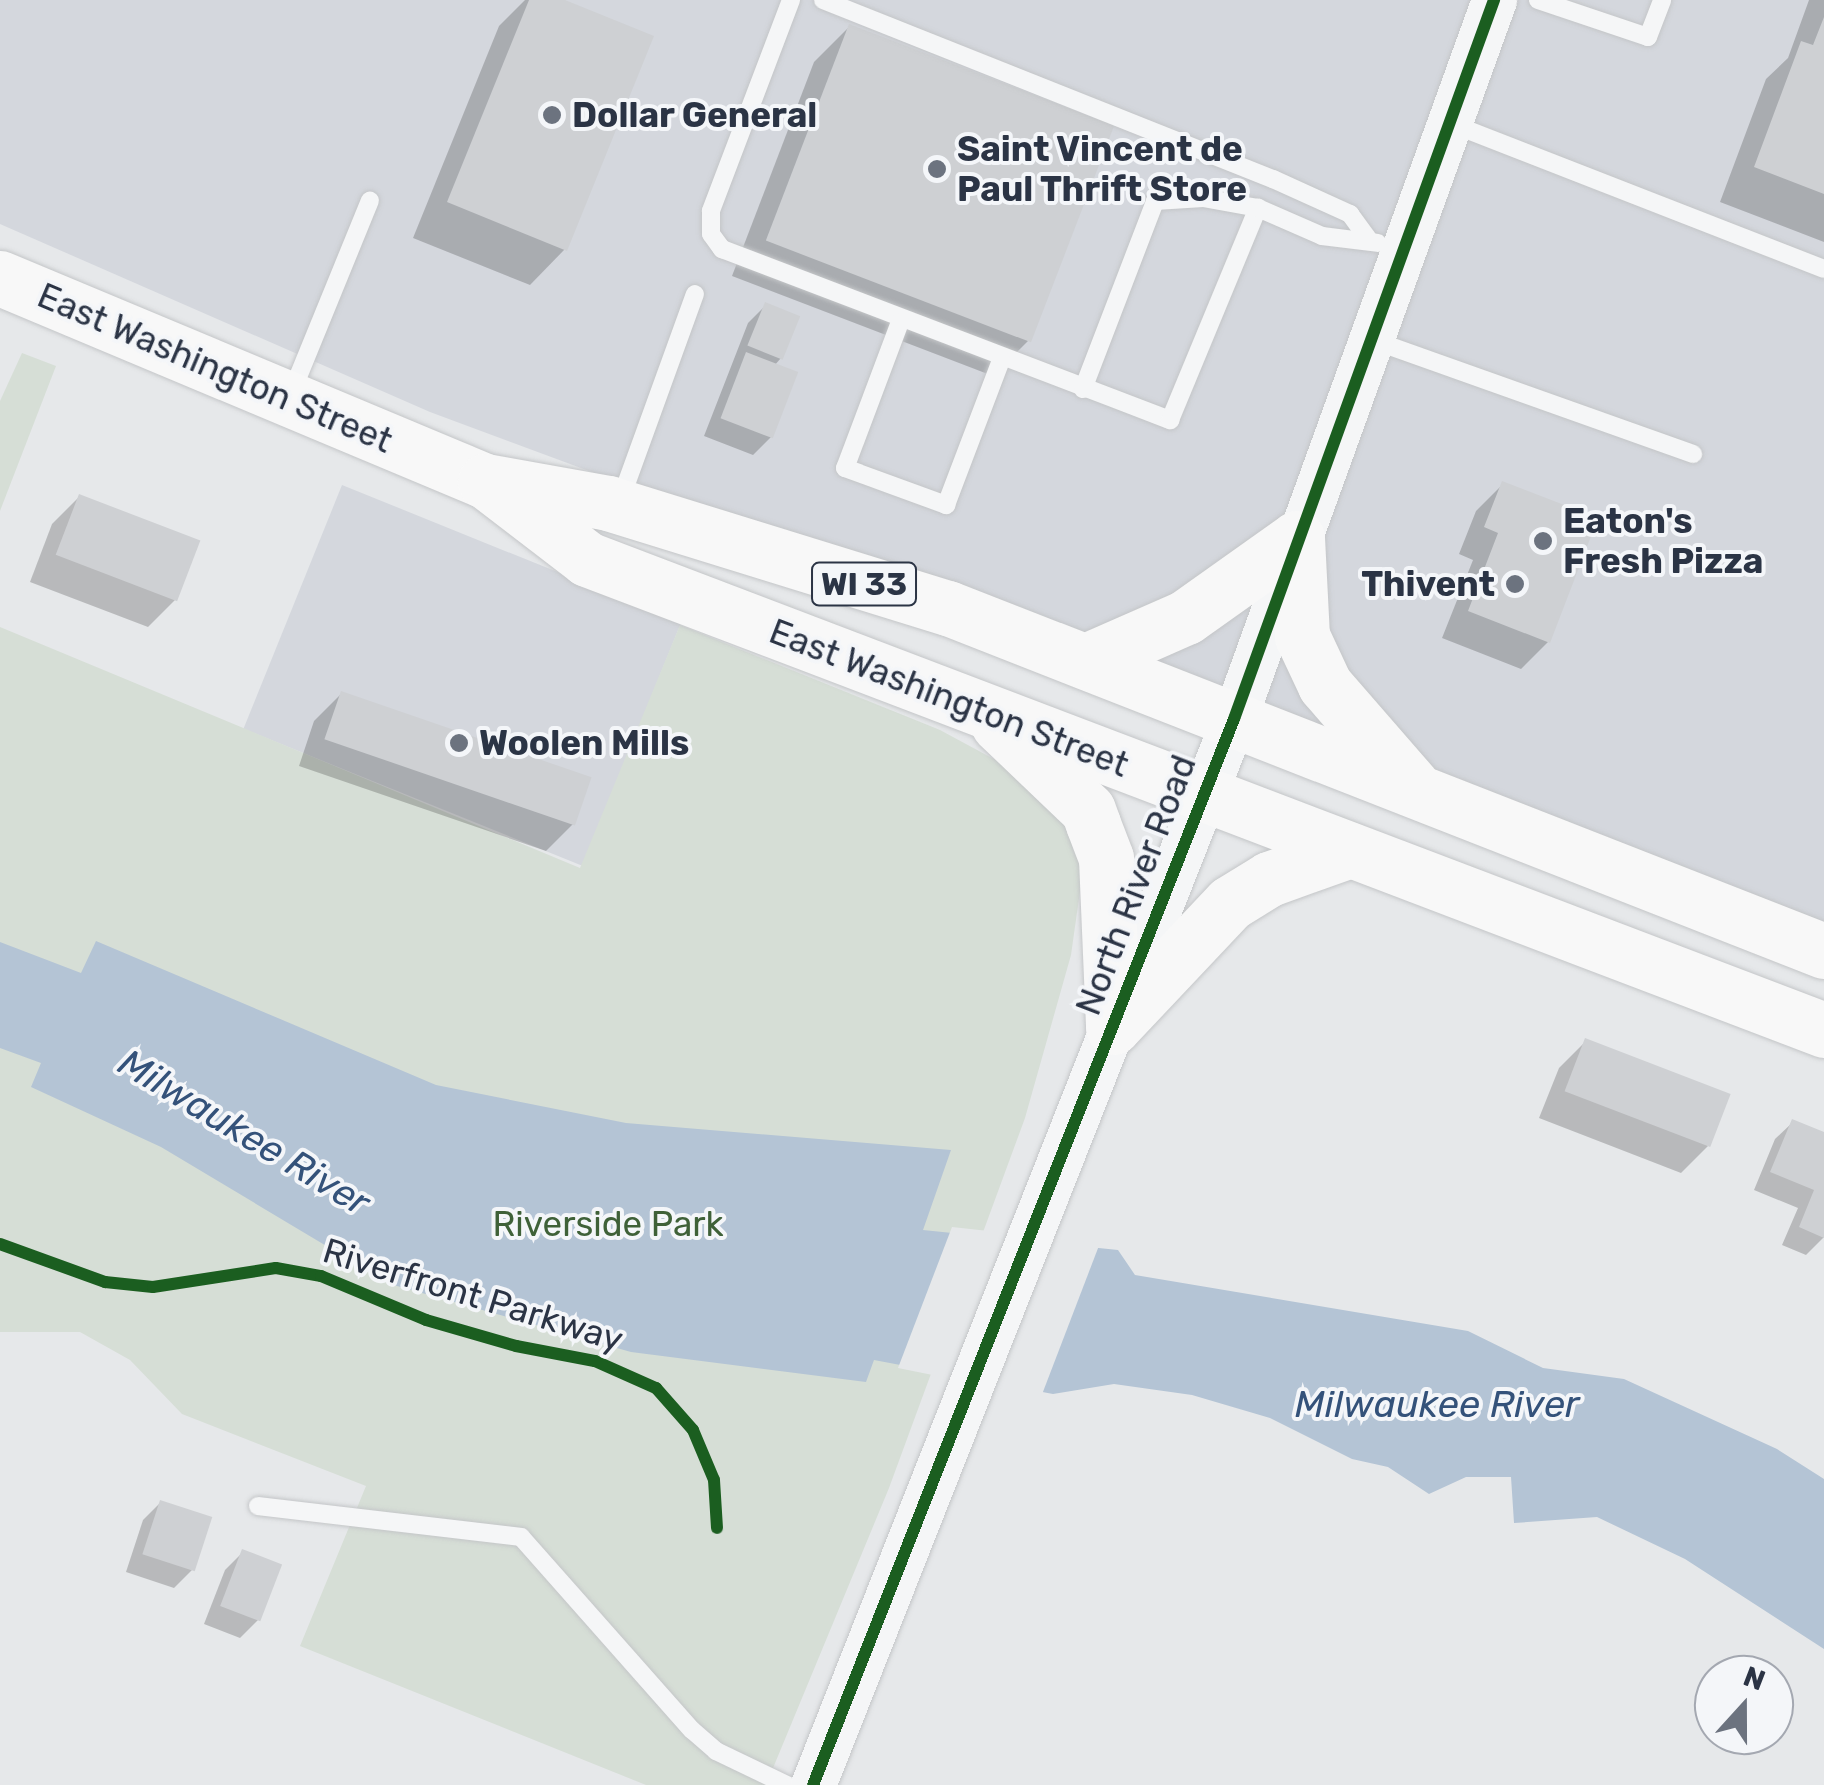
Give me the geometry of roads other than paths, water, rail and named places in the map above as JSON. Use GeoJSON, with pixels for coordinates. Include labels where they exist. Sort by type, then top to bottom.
{"type":"FeatureCollection","features":[{"type":"Feature","properties":{"kind":"main road","name":"East Washington Street"},"geometry":{"type":"LineString","coordinates":[[0,278],[485,481],[618,506],[948,608],[1824,952]]}},
{"type":"Feature","properties":{"kind":"main road","name":"East Washington Street"},"geometry":{"type":"LineString","coordinates":[[485,481],[587,560],[1824,1030]]}},
{"type":"Feature","properties":{"kind":"main road"},"geometry":{"type":"LineString","coordinates":[[1086,661],[1186,617],[1298,538]]}},
{"type":"Feature","properties":{"kind":"main road"},"geometry":{"type":"LineString","coordinates":[[1298,538],[1302,636],[1325,685],[1418,791]]}},
{"type":"Feature","properties":{"kind":"main road"},"geometry":{"type":"LineString","coordinates":[[990,714],[1088,810],[1106,858],[1112,1028]]}},
{"type":"Feature","properties":{"kind":"main road"},"geometry":{"type":"LineString","coordinates":[[1112,1028],[1230,903],[1269,879],[1350,850]]}},
{"type":"Feature","properties":{"kind":"street","name":"North River Road"},"geometry":{"type":"LineString","coordinates":[[814,1785],[961,1423],[1234,719],[1370,339],[1385,246],[1449,123],[1494,0]]}},
{"type":"Feature","properties":{"kind":"lane"},"geometry":{"type":"LineString","coordinates":[[791,0],[711,212],[711,234],[722,250],[900,322],[1170,420],[1258,208]]}},
{"type":"Feature","properties":{"kind":"lane"},"geometry":{"type":"LineString","coordinates":[[823,0],[1273,179],[1350,214],[1385,246]]}},
{"type":"Feature","properties":{"kind":"lane"},"geometry":{"type":"LineString","coordinates":[[1538,0],[1648,37],[1662,0]]}},
{"type":"Feature","properties":{"kind":"lane"},"geometry":{"type":"LineString","coordinates":[[1449,123],[1824,270]]}},
{"type":"Feature","properties":{"kind":"lane"},"geometry":{"type":"LineString","coordinates":[[1083,389],[1155,201],[1204,198],[1258,208],[1322,236],[1385,246]]}},
{"type":"Feature","properties":{"kind":"lane"},"geometry":{"type":"LineString","coordinates":[[289,399],[370,200]]}},
{"type":"Feature","properties":{"kind":"lane"},"geometry":{"type":"LineString","coordinates":[[618,506],[695,294]]}},
{"type":"Feature","properties":{"kind":"lane"},"geometry":{"type":"LineString","coordinates":[[900,322],[845,468],[946,505],[1001,360]]}},
{"type":"Feature","properties":{"kind":"lane"},"geometry":{"type":"LineString","coordinates":[[1370,339],[1693,454]]}},
{"type":"Feature","properties":{"kind":"lane"},"geometry":{"type":"LineString","coordinates":[[258,1506],[520,1536],[692,1730],[716,1751],[787,1785]]}},
{"type":"Feature","properties":{"kind":"water","name":"Milwaukee River"},"geometry":{"type":"Polygon","coordinates":[[[96,941],[436,1085],[626,1123],[951,1150],[923,1230],[1118,1250],[1135,1275],[1468,1331],[1543,1368],[1624,1379],[1777,1449],[1824,1479],[1824,1649],[1685,1559],[1597,1517],[1514,1523],[1511,1477],[1466,1477],[1429,1494],[1388,1467],[1352,1459],[1270,1418],[1192,1395],[1114,1384],[1053,1394],[874,1360],[866,1382],[631,1352],[390,1284],[161,1147],[31,1087],[41,1063],[0,1048],[0,942],[81,973],[96,941]]]}},
{"type":"Feature","properties":{"kind":"place","name":"Dollar General"},"geometry":{"type":"Point","coordinates":[552,115]}},
{"type":"Feature","properties":{"kind":"place","name":"Saint Vincent de Paul Thrift Store"},"geometry":{"type":"Point","coordinates":[937,169]}},
{"type":"Feature","properties":{"kind":"place","name":"Eaton's Fresh Pizza"},"geometry":{"type":"Point","coordinates":[1543,541]}},
{"type":"Feature","properties":{"kind":"place","name":"Thivent"},"geometry":{"type":"Point","coordinates":[1515,584]}},
{"type":"Feature","properties":{"kind":"place","name":"Woolen Mills"},"geometry":{"type":"Point","coordinates":[459,743]}},
{"type":"Feature","properties":{"kind":"park label","name":"Riverside Park"},"geometry":{"type":"Point","coordinates":[608,1224]}}]}
